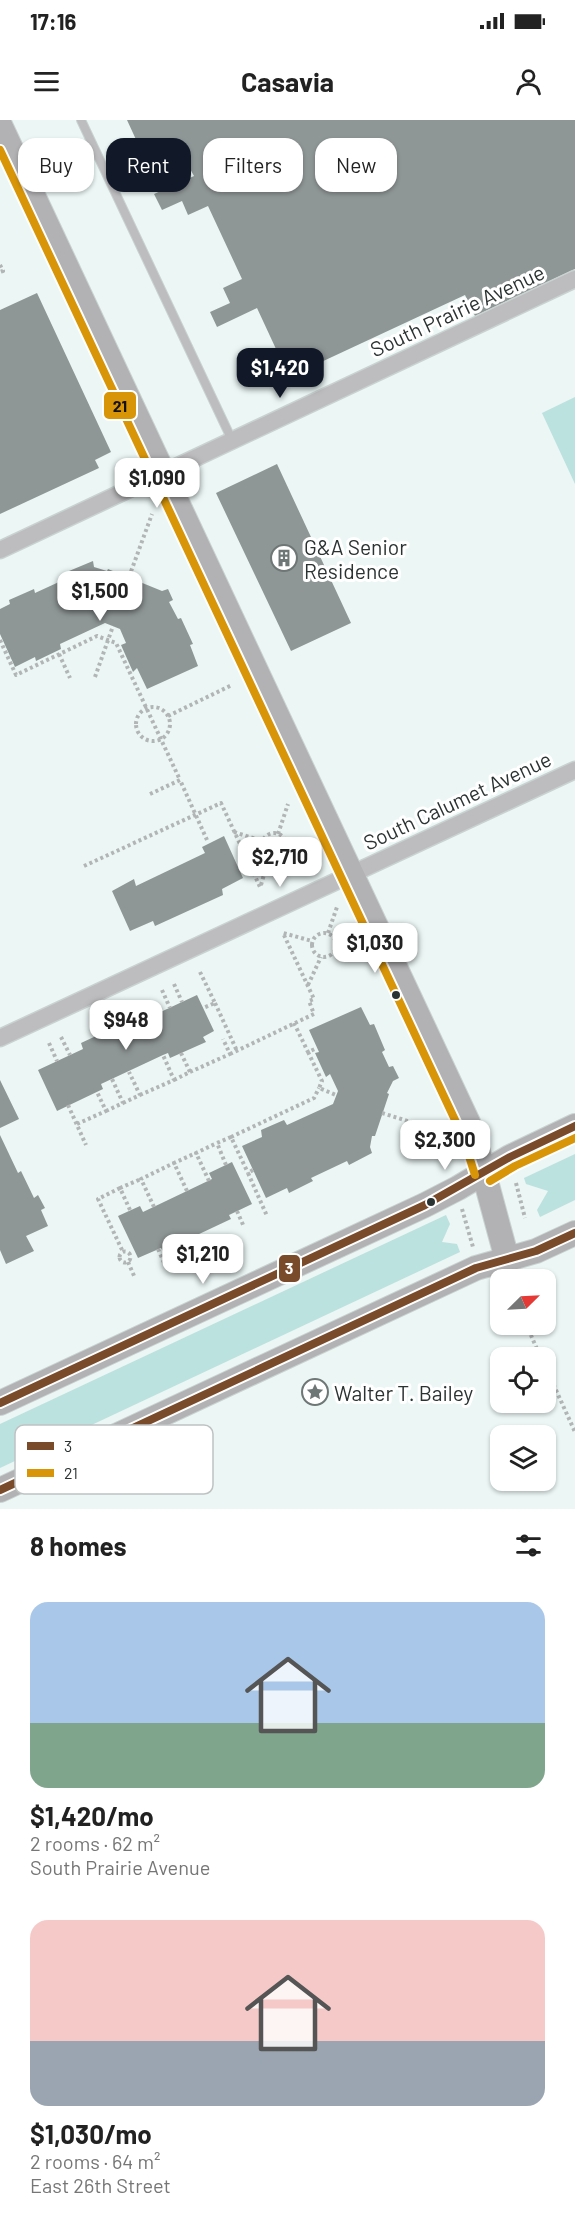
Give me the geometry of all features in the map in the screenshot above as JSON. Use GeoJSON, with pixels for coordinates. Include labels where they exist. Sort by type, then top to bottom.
{"type":"FeatureCollection","features":[{"type":"Feature","properties":{"kind":"main road"},"geometry":{"type":"LineString","coordinates":[[0,125],[473,1133],[510,1269]]}},
{"type":"Feature","properties":{"kind":"main road"},"geometry":{"type":"LineString","coordinates":[[0,1403],[425,1205],[575,1126]]}},
{"type":"Feature","properties":{"kind":"main road"},"geometry":{"type":"LineString","coordinates":[[139,1425],[476,1268],[510,1269],[536,1251],[575,1233]]}},
{"type":"Feature","properties":{"kind":"main road"},"geometry":{"type":"LineString","coordinates":[[0,1490],[15,1483]]}},
{"type":"Feature","properties":{"kind":"street","name":"South Prairie Avenue"},"geometry":{"type":"LineString","coordinates":[[0,550],[575,279]]}},
{"type":"Feature","properties":{"kind":"street","name":"South Calumet Avenue"},"geometry":{"type":"LineString","coordinates":[[0,1038],[575,770]]}},
{"type":"Feature","properties":{"kind":"lane"},"geometry":{"type":"LineString","coordinates":[[81,120],[232,440]]}},
{"type":"Feature","properties":{"kind":"path"},"geometry":{"type":"LineString","coordinates":[[0,265],[3,271],[0,272]]}},
{"type":"Feature","properties":{"kind":"path"},"geometry":{"type":"LineString","coordinates":[[129,577],[152,514]]}},
{"type":"Feature","properties":{"kind":"path"},"geometry":{"type":"LineString","coordinates":[[95,677],[113,626]]}},
{"type":"Feature","properties":{"kind":"path"},"geometry":{"type":"LineString","coordinates":[[0,640],[16,675],[97,636],[116,643],[207,840]]}},
{"type":"Feature","properties":{"kind":"path"},"geometry":{"type":"LineString","coordinates":[[59,654],[70,678]]}},
{"type":"Feature","properties":{"kind":"path"},"geometry":{"type":"LineString","coordinates":[[168,716],[232,686]]}},
{"type":"Feature","properties":{"kind":"path"},"geometry":{"type":"LineString","coordinates":[[146,707],[161,708],[168,716],[170,721],[168,732],[161,739],[150,741],[140,736],[137,731],[138,715],[146,707]]}},
{"type":"Feature","properties":{"kind":"path"},"geometry":{"type":"LineString","coordinates":[[150,794],[180,780]]}},
{"type":"Feature","properties":{"kind":"path"},"geometry":{"type":"LineString","coordinates":[[84,866],[221,803],[260,887],[269,857]]}},
{"type":"Feature","properties":{"kind":"path"},"geometry":{"type":"LineString","coordinates":[[278,834],[288,804]]}},
{"type":"Feature","properties":{"kind":"path"},"geometry":{"type":"LineString","coordinates":[[234,832],[262,841]]}},
{"type":"Feature","properties":{"kind":"path"},"geometry":{"type":"LineString","coordinates":[[269,857],[262,848],[262,841],[267,835],[278,834]]}},
{"type":"Feature","properties":{"kind":"path"},"geometry":{"type":"LineString","coordinates":[[269,857],[280,856],[285,850],[286,842],[278,834]]}},
{"type":"Feature","properties":{"kind":"path"},"geometry":{"type":"LineString","coordinates":[[285,850],[314,860]]}},
{"type":"Feature","properties":{"kind":"path"},"geometry":{"type":"LineString","coordinates":[[328,933],[337,907]]}},
{"type":"Feature","properties":{"kind":"path"},"geometry":{"type":"LineString","coordinates":[[77,1124],[314,1014],[309,1001],[314,999],[283,933],[312,941]]}},
{"type":"Feature","properties":{"kind":"path"},"geometry":{"type":"LineString","coordinates":[[328,933],[334,937],[335,949],[328,956],[321,957],[313,951],[312,941],[316,934],[328,933]]}},
{"type":"Feature","properties":{"kind":"path"},"geometry":{"type":"LineString","coordinates":[[335,949],[360,956]]}},
{"type":"Feature","properties":{"kind":"path"},"geometry":{"type":"LineString","coordinates":[[308,986],[321,957]]}},
{"type":"Feature","properties":{"kind":"path"},"geometry":{"type":"LineString","coordinates":[[200,972],[237,1051]]}},
{"type":"Feature","properties":{"kind":"path"},"geometry":{"type":"LineString","coordinates":[[174,984],[182,1002]]}},
{"type":"Feature","properties":{"kind":"path"},"geometry":{"type":"LineString","coordinates":[[162,990],[170,1008]]}},
{"type":"Feature","properties":{"kind":"path"},"geometry":{"type":"LineString","coordinates":[[203,1008],[215,1003]]}},
{"type":"Feature","properties":{"kind":"path"},"geometry":{"type":"LineString","coordinates":[[129,1005],[135,1018]]}},
{"type":"Feature","properties":{"kind":"path"},"geometry":{"type":"LineString","coordinates":[[116,1011],[122,1024]]}},
{"type":"Feature","properties":{"kind":"path"},"geometry":{"type":"LineString","coordinates":[[123,1252],[98,1199],[315,1098],[322,1081],[294,1023]]}},
{"type":"Feature","properties":{"kind":"path"},"geometry":{"type":"LineString","coordinates":[[61,1037],[70,1055]]}},
{"type":"Feature","properties":{"kind":"path"},"geometry":{"type":"LineString","coordinates":[[223,1040],[230,1054]]}},
{"type":"Feature","properties":{"kind":"path"},"geometry":{"type":"LineString","coordinates":[[49,1043],[57,1061]]}},
{"type":"Feature","properties":{"kind":"path"},"geometry":{"type":"LineString","coordinates":[[308,1052],[317,1048]]}},
{"type":"Feature","properties":{"kind":"path"},"geometry":{"type":"LineString","coordinates":[[181,1053],[190,1072]]}},
{"type":"Feature","properties":{"kind":"path"},"geometry":{"type":"LineString","coordinates":[[163,1055],[174,1080]]}},
{"type":"Feature","properties":{"kind":"path"},"geometry":{"type":"LineString","coordinates":[[129,1072],[140,1095]]}},
{"type":"Feature","properties":{"kind":"path"},"geometry":{"type":"LineString","coordinates":[[112,1079],[123,1103]]}},
{"type":"Feature","properties":{"kind":"path"},"geometry":{"type":"LineString","coordinates":[[319,1088],[336,1095]]}},
{"type":"Feature","properties":{"kind":"path"},"geometry":{"type":"LineString","coordinates":[[97,1092],[106,1111]]}},
{"type":"Feature","properties":{"kind":"path"},"geometry":{"type":"LineString","coordinates":[[68,1105],[86,1145]]}},
{"type":"Feature","properties":{"kind":"path"},"geometry":{"type":"LineString","coordinates":[[382,1113],[446,1133]]}},
{"type":"Feature","properties":{"kind":"path"},"geometry":{"type":"LineString","coordinates":[[231,1137],[267,1216]]}},
{"type":"Feature","properties":{"kind":"path"},"geometry":{"type":"LineString","coordinates":[[217,1143],[226,1165]]}},
{"type":"Feature","properties":{"kind":"path"},"geometry":{"type":"LineString","coordinates":[[196,1153],[209,1181]]}},
{"type":"Feature","properties":{"kind":"path"},"geometry":{"type":"LineString","coordinates":[[174,1163],[187,1191]]}},
{"type":"Feature","properties":{"kind":"path"},"geometry":{"type":"LineString","coordinates":[[248,1173],[253,1170]]}},
{"type":"Feature","properties":{"kind":"path"},"geometry":{"type":"LineString","coordinates":[[141,1179],[154,1207]]}},
{"type":"Feature","properties":{"kind":"path"},"geometry":{"type":"LineString","coordinates":[[516,1183],[525,1218]]}},
{"type":"Feature","properties":{"kind":"path"},"geometry":{"type":"LineString","coordinates":[[120,1188],[130,1210]]}},
{"type":"Feature","properties":{"kind":"path"},"geometry":{"type":"LineString","coordinates":[[462,1208],[473,1247]]}},
{"type":"Feature","properties":{"kind":"path"},"geometry":{"type":"LineString","coordinates":[[237,1211],[244,1227]]}},
{"type":"Feature","properties":{"kind":"path"},"geometry":{"type":"LineString","coordinates":[[158,1249],[165,1265]]}},
{"type":"Feature","properties":{"kind":"path"},"geometry":{"type":"LineString","coordinates":[[123,1252],[120,1254],[120,1260],[128,1262]]}},
{"type":"Feature","properties":{"kind":"path"},"geometry":{"type":"LineString","coordinates":[[123,1252],[130,1254],[128,1262],[135,1278]]}},
{"type":"Feature","properties":{"kind":"path"},"geometry":{"type":"LineString","coordinates":[[556,1390],[575,1432]]}},
{"type":"Feature","properties":{"kind":"shaded area"},"geometry":{"type":"Polygon","coordinates":[[[575,397],[575,484],[542,413],[575,397]]]}},
{"type":"Feature","properties":{"kind":"shaded area"},"geometry":{"type":"Polygon","coordinates":[[[575,1154],[575,1200],[540,1217],[537,1210],[548,1191],[526,1184],[524,1178],[575,1154]]]}},
{"type":"Feature","properties":{"kind":"shaded area"},"geometry":{"type":"Polygon","coordinates":[[[446,1215],[450,1224],[442,1242],[457,1244],[460,1252],[92,1425],[15,1425],[15,1461],[0,1468],[0,1424],[446,1215]]]}},
{"type":"Feature","properties":{"kind":"building"},"geometry":{"type":"Polygon","coordinates":[[[127,120],[575,120],[575,269],[475,316],[465,295],[289,377],[257,308],[217,327],[210,312],[230,303],[223,288],[242,279],[208,206],[188,215],[182,201],[162,210],[154,194],[191,192],[191,177],[194,176],[191,171],[191,138],[135,138],[127,120]]]}},
{"type":"Feature","properties":{"kind":"building"},"geometry":{"type":"Polygon","coordinates":[[[37,293],[111,452],[95,460],[99,468],[0,514],[0,310],[37,293]]]}},
{"type":"Feature","properties":{"kind":"building","name":"G&A Senior Residence"},"geometry":{"type":"Polygon","coordinates":[[[277,464],[351,623],[291,651],[216,493],[277,464]]]}},
{"type":"Feature","properties":{"kind":"building"},"geometry":{"type":"Polygon","coordinates":[[[93,561],[94,567],[107,571],[108,569],[162,591],[168,589],[173,600],[169,602],[178,619],[181,618],[193,644],[190,645],[198,666],[147,689],[137,668],[133,672],[121,645],[126,643],[120,629],[105,623],[60,644],[61,649],[36,661],[35,657],[15,667],[0,634],[0,609],[10,604],[9,600],[34,589],[35,593],[72,576],[69,571],[93,561]]]}},
{"type":"Feature","properties":{"kind":"building"},"geometry":{"type":"Polygon","coordinates":[[[224,836],[243,878],[222,889],[223,895],[155,926],[153,921],[130,931],[112,891],[134,879],[136,886],[205,853],[202,847],[224,836]]]}},
{"type":"Feature","properties":{"kind":"building"},"geometry":{"type":"Polygon","coordinates":[[[197,995],[214,1031],[203,1037],[206,1042],[170,1058],[168,1053],[163,1055],[101,1084],[103,1089],[57,1111],[38,1070],[83,1049],[81,1043],[149,1011],[152,1016],[197,995]]]}},
{"type":"Feature","properties":{"kind":"building"},"geometry":{"type":"Polygon","coordinates":[[[361,1007],[370,1025],[374,1024],[385,1050],[382,1052],[389,1067],[393,1066],[399,1078],[393,1081],[387,1093],[389,1094],[375,1136],[372,1136],[370,1147],[372,1153],[349,1165],[347,1161],[311,1178],[313,1181],[289,1193],[287,1188],[266,1198],[242,1146],[262,1137],[261,1130],[284,1120],[287,1125],[333,1104],[338,1091],[330,1074],[326,1077],[315,1053],[319,1052],[309,1030],[361,1007]]]}},
{"type":"Feature","properties":{"kind":"building"},"geometry":{"type":"Polygon","coordinates":[[[0,1080],[19,1119],[0,1128],[0,1080]]]}},
{"type":"Feature","properties":{"kind":"building"},"geometry":{"type":"Polygon","coordinates":[[[0,1135],[18,1173],[21,1171],[34,1198],[38,1195],[45,1208],[41,1210],[48,1226],[26,1236],[34,1251],[6,1264],[0,1250],[0,1135]]]}},
{"type":"Feature","properties":{"kind":"building"},"geometry":{"type":"Polygon","coordinates":[[[232,1162],[252,1204],[229,1215],[231,1219],[163,1251],[161,1248],[138,1258],[118,1216],[140,1206],[143,1212],[212,1179],[209,1173],[232,1162]]]}},
{"type":"Feature","properties":{"kind":"transit line","name":"21"},"geometry":{"type":"LineString","coordinates":[[0,150],[463,1137],[475,1175]]}},
{"type":"Feature","properties":{"kind":"transit line","name":"3"},"geometry":{"type":"LineString","coordinates":[[0,1403],[425,1205],[510,1157],[575,1126]]}},
{"type":"Feature","properties":{"kind":"transit line","name":"21"},"geometry":{"type":"LineString","coordinates":[[490,1181],[515,1166],[575,1138]]}},
{"type":"Feature","properties":{"kind":"transit line","name":"3"},"geometry":{"type":"LineString","coordinates":[[139,1425],[476,1268],[536,1251],[575,1233]]}},
{"type":"Feature","properties":{"kind":"transit line","name":"3"},"geometry":{"type":"LineString","coordinates":[[0,1490],[15,1483]]}},
{"type":"Feature","properties":{"kind":"place","name":"G&A Senior Residence"},"geometry":{"type":"Point","coordinates":[284,558]}},
{"type":"Feature","properties":{"kind":"place","name":"Walter T. Bailey"},"geometry":{"type":"Point","coordinates":[315,1392]}}]}
